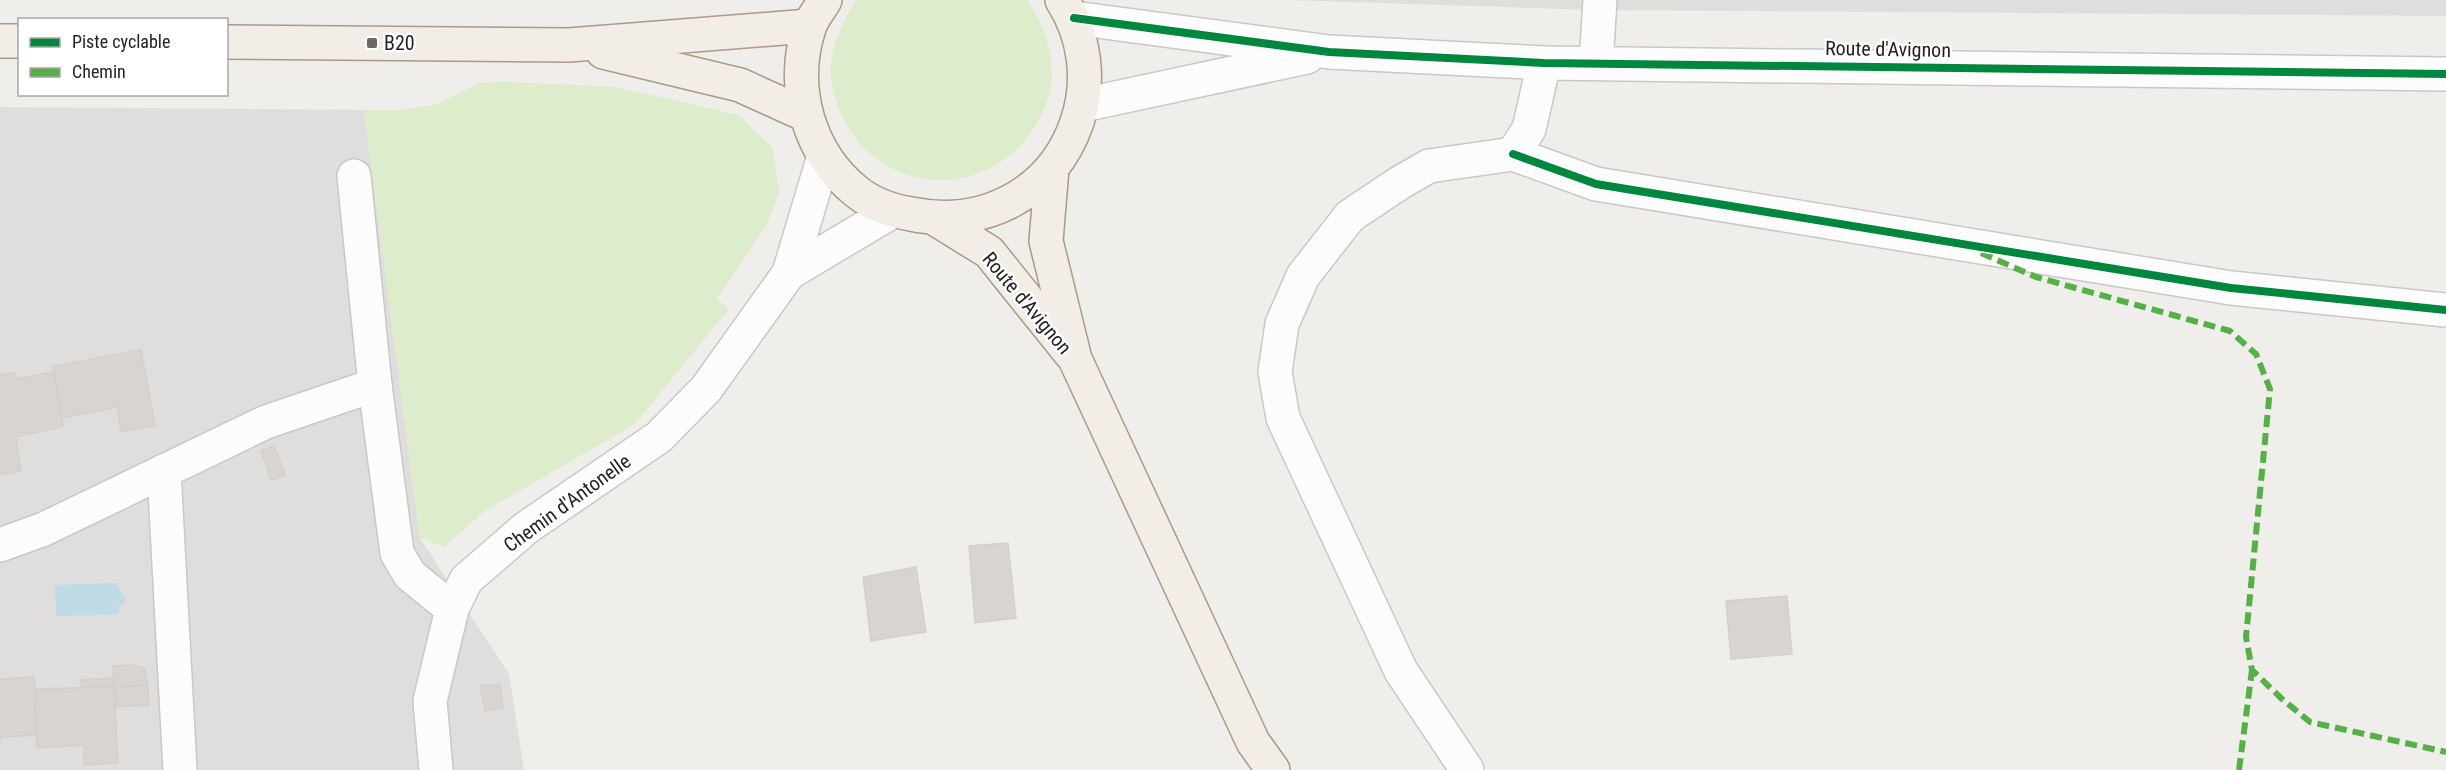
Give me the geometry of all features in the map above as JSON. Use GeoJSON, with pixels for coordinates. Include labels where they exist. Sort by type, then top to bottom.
{"type":"FeatureCollection","features":[{"type":"Feature","properties":{"kind":"main road"},"geometry":{"type":"LineString","coordinates":[[228,42],[569,45],[817,13],[801,70],[806,115],[824,156],[857,192],[893,211],[937,220],[970,217],[1000,207],[1028,191],[1052,169],[1072,139],[1083,105],[1085,60],[1068,9]]}},
{"type":"Feature","properties":{"kind":"main road"},"geometry":{"type":"LineString","coordinates":[[0,41],[18,41]]}},
{"type":"Feature","properties":{"kind":"main road"},"geometry":{"type":"LineString","coordinates":[[569,45],[740,85],[806,115]]}},
{"type":"Feature","properties":{"kind":"main road","name":"Route d'Avignon"},"geometry":{"type":"LineString","coordinates":[[1052,169],[1046,241],[1075,359]]}},
{"type":"Feature","properties":{"kind":"main road","name":"Route d'Avignon"},"geometry":{"type":"LineString","coordinates":[[937,220],[989,252],[1075,359]]}},
{"type":"Feature","properties":{"kind":"main road"},"geometry":{"type":"LineString","coordinates":[[1075,359],[1253,742],[1273,770]]}},
{"type":"Feature","properties":{"kind":"street"},"geometry":{"type":"LineString","coordinates":[[1596,63],[1600,0]]}},
{"type":"Feature","properties":{"kind":"street"},"geometry":{"type":"LineString","coordinates":[[1068,9],[1329,52]]}},
{"type":"Feature","properties":{"kind":"street"},"geometry":{"type":"LineString","coordinates":[[1083,105],[1329,52]]}},
{"type":"Feature","properties":{"kind":"street","name":"Route d'Avignon"},"geometry":{"type":"LineString","coordinates":[[1329,52],[1544,63],[2446,74]]}},
{"type":"Feature","properties":{"kind":"street"},"geometry":{"type":"LineString","coordinates":[[1513,154],[1529,129],[1544,63]]}},
{"type":"Feature","properties":{"kind":"street"},"geometry":{"type":"LineString","coordinates":[[1467,770],[1401,671],[1283,418],[1275,372],[1282,324],[1303,276],[1350,216],[1401,182],[1430,166],[1513,154],[1596,184],[2231,288],[2446,310]]}},
{"type":"Feature","properties":{"kind":"street","name":"Chemin d'Antonelle"},"geometry":{"type":"LineString","coordinates":[[436,770],[430,701],[452,609],[466,580],[526,528],[659,437],[706,389],[789,273],[824,156]]}},
{"type":"Feature","properties":{"kind":"street"},"geometry":{"type":"LineString","coordinates":[[354,176],[375,385],[397,553],[410,575],[452,609]]}},
{"type":"Feature","properties":{"kind":"street","name":"Chemin d'Antonelle"},"geometry":{"type":"LineString","coordinates":[[789,273],[893,211]]}},
{"type":"Feature","properties":{"kind":"street"},"geometry":{"type":"LineString","coordinates":[[0,545],[44,530],[266,422],[375,385]]}},
{"type":"Feature","properties":{"kind":"street"},"geometry":{"type":"LineString","coordinates":[[164,471],[180,770]]}},
{"type":"Feature","properties":{"kind":"shaded area"},"geometry":{"type":"Polygon","coordinates":[[[1288,0],[2446,0],[2446,16],[1595,10],[1288,0]]]}},
{"type":"Feature","properties":{"kind":"shaded area"},"geometry":{"type":"Polygon","coordinates":[[[0,107],[364,110],[420,538],[509,674],[524,770],[0,770],[0,107]]]}},
{"type":"Feature","properties":{"kind":"green space"},"geometry":{"type":"Polygon","coordinates":[[[856,0],[1027,0],[1046,38],[1052,65],[1052,79],[1045,107],[1027,137],[1004,160],[976,174],[946,180],[915,177],[887,166],[862,145],[842,116],[832,83],[831,63],[834,46],[856,0]]]}},
{"type":"Feature","properties":{"kind":"green space"},"geometry":{"type":"Polygon","coordinates":[[[479,83],[616,87],[739,115],[773,148],[779,193],[766,226],[717,299],[729,309],[635,424],[485,511],[444,547],[420,538],[364,110],[403,110],[437,104],[479,83]]]}},
{"type":"Feature","properties":{"kind":"water"},"geometry":{"type":"Polygon","coordinates":[[[117,583],[126,601],[118,607],[119,614],[56,616],[55,585],[117,583]]]}},
{"type":"Feature","properties":{"kind":"building"},"geometry":{"type":"Polygon","coordinates":[[[141,350],[155,426],[121,432],[117,407],[62,418],[53,366],[141,350]]]}},
{"type":"Feature","properties":{"kind":"building"},"geometry":{"type":"Polygon","coordinates":[[[15,372],[17,379],[54,372],[63,426],[16,437],[21,471],[0,474],[0,375],[15,372]]]}},
{"type":"Feature","properties":{"kind":"building"},"geometry":{"type":"Polygon","coordinates":[[[274,446],[285,475],[271,480],[261,451],[274,446]]]}},
{"type":"Feature","properties":{"kind":"building"},"geometry":{"type":"Polygon","coordinates":[[[1008,543],[1016,618],[975,623],[969,546],[1008,543]]]}},
{"type":"Feature","properties":{"kind":"building"},"geometry":{"type":"Polygon","coordinates":[[[916,567],[926,632],[871,641],[863,577],[916,567]]]}},
{"type":"Feature","properties":{"kind":"building"},"geometry":{"type":"Polygon","coordinates":[[[1787,596],[1792,654],[1731,659],[1726,601],[1787,596]]]}},
{"type":"Feature","properties":{"kind":"building"},"geometry":{"type":"Polygon","coordinates":[[[134,665],[144,668],[148,685],[114,687],[113,666],[134,665]]]}},
{"type":"Feature","properties":{"kind":"building"},"geometry":{"type":"Polygon","coordinates":[[[34,677],[37,735],[0,737],[0,679],[34,677]]]}},
{"type":"Feature","properties":{"kind":"building"},"geometry":{"type":"Polygon","coordinates":[[[113,678],[114,687],[82,688],[81,680],[113,678]]]}},
{"type":"Feature","properties":{"kind":"building"},"geometry":{"type":"Polygon","coordinates":[[[500,684],[503,708],[485,711],[480,686],[500,684]]]}},
{"type":"Feature","properties":{"kind":"building"},"geometry":{"type":"Polygon","coordinates":[[[148,685],[149,705],[115,707],[114,687],[148,685]]]}},
{"type":"Feature","properties":{"kind":"building"},"geometry":{"type":"Polygon","coordinates":[[[114,687],[118,763],[84,765],[84,745],[37,748],[35,689],[114,687]]]}},
{"type":"Feature","properties":{"kind":"marked path"},"geometry":{"type":"LineString","coordinates":[[1981,253],[2036,277],[2230,331],[2256,354],[2270,389],[2246,637],[2252,670],[2310,722],[2446,752]]}},
{"type":"Feature","properties":{"kind":"marked path"},"geometry":{"type":"LineString","coordinates":[[2239,770],[2252,670]]}},
{"type":"Feature","properties":{"kind":"cycle path"},"geometry":{"type":"LineString","coordinates":[[1074,18],[1329,52],[1544,63],[2446,74]]}},
{"type":"Feature","properties":{"kind":"cycle path"},"geometry":{"type":"LineString","coordinates":[[1513,154],[1596,184],[2231,288],[2446,310]]}},
{"type":"Feature","properties":{"kind":"place","name":"B20"},"geometry":{"type":"Point","coordinates":[372,43]}}]}
